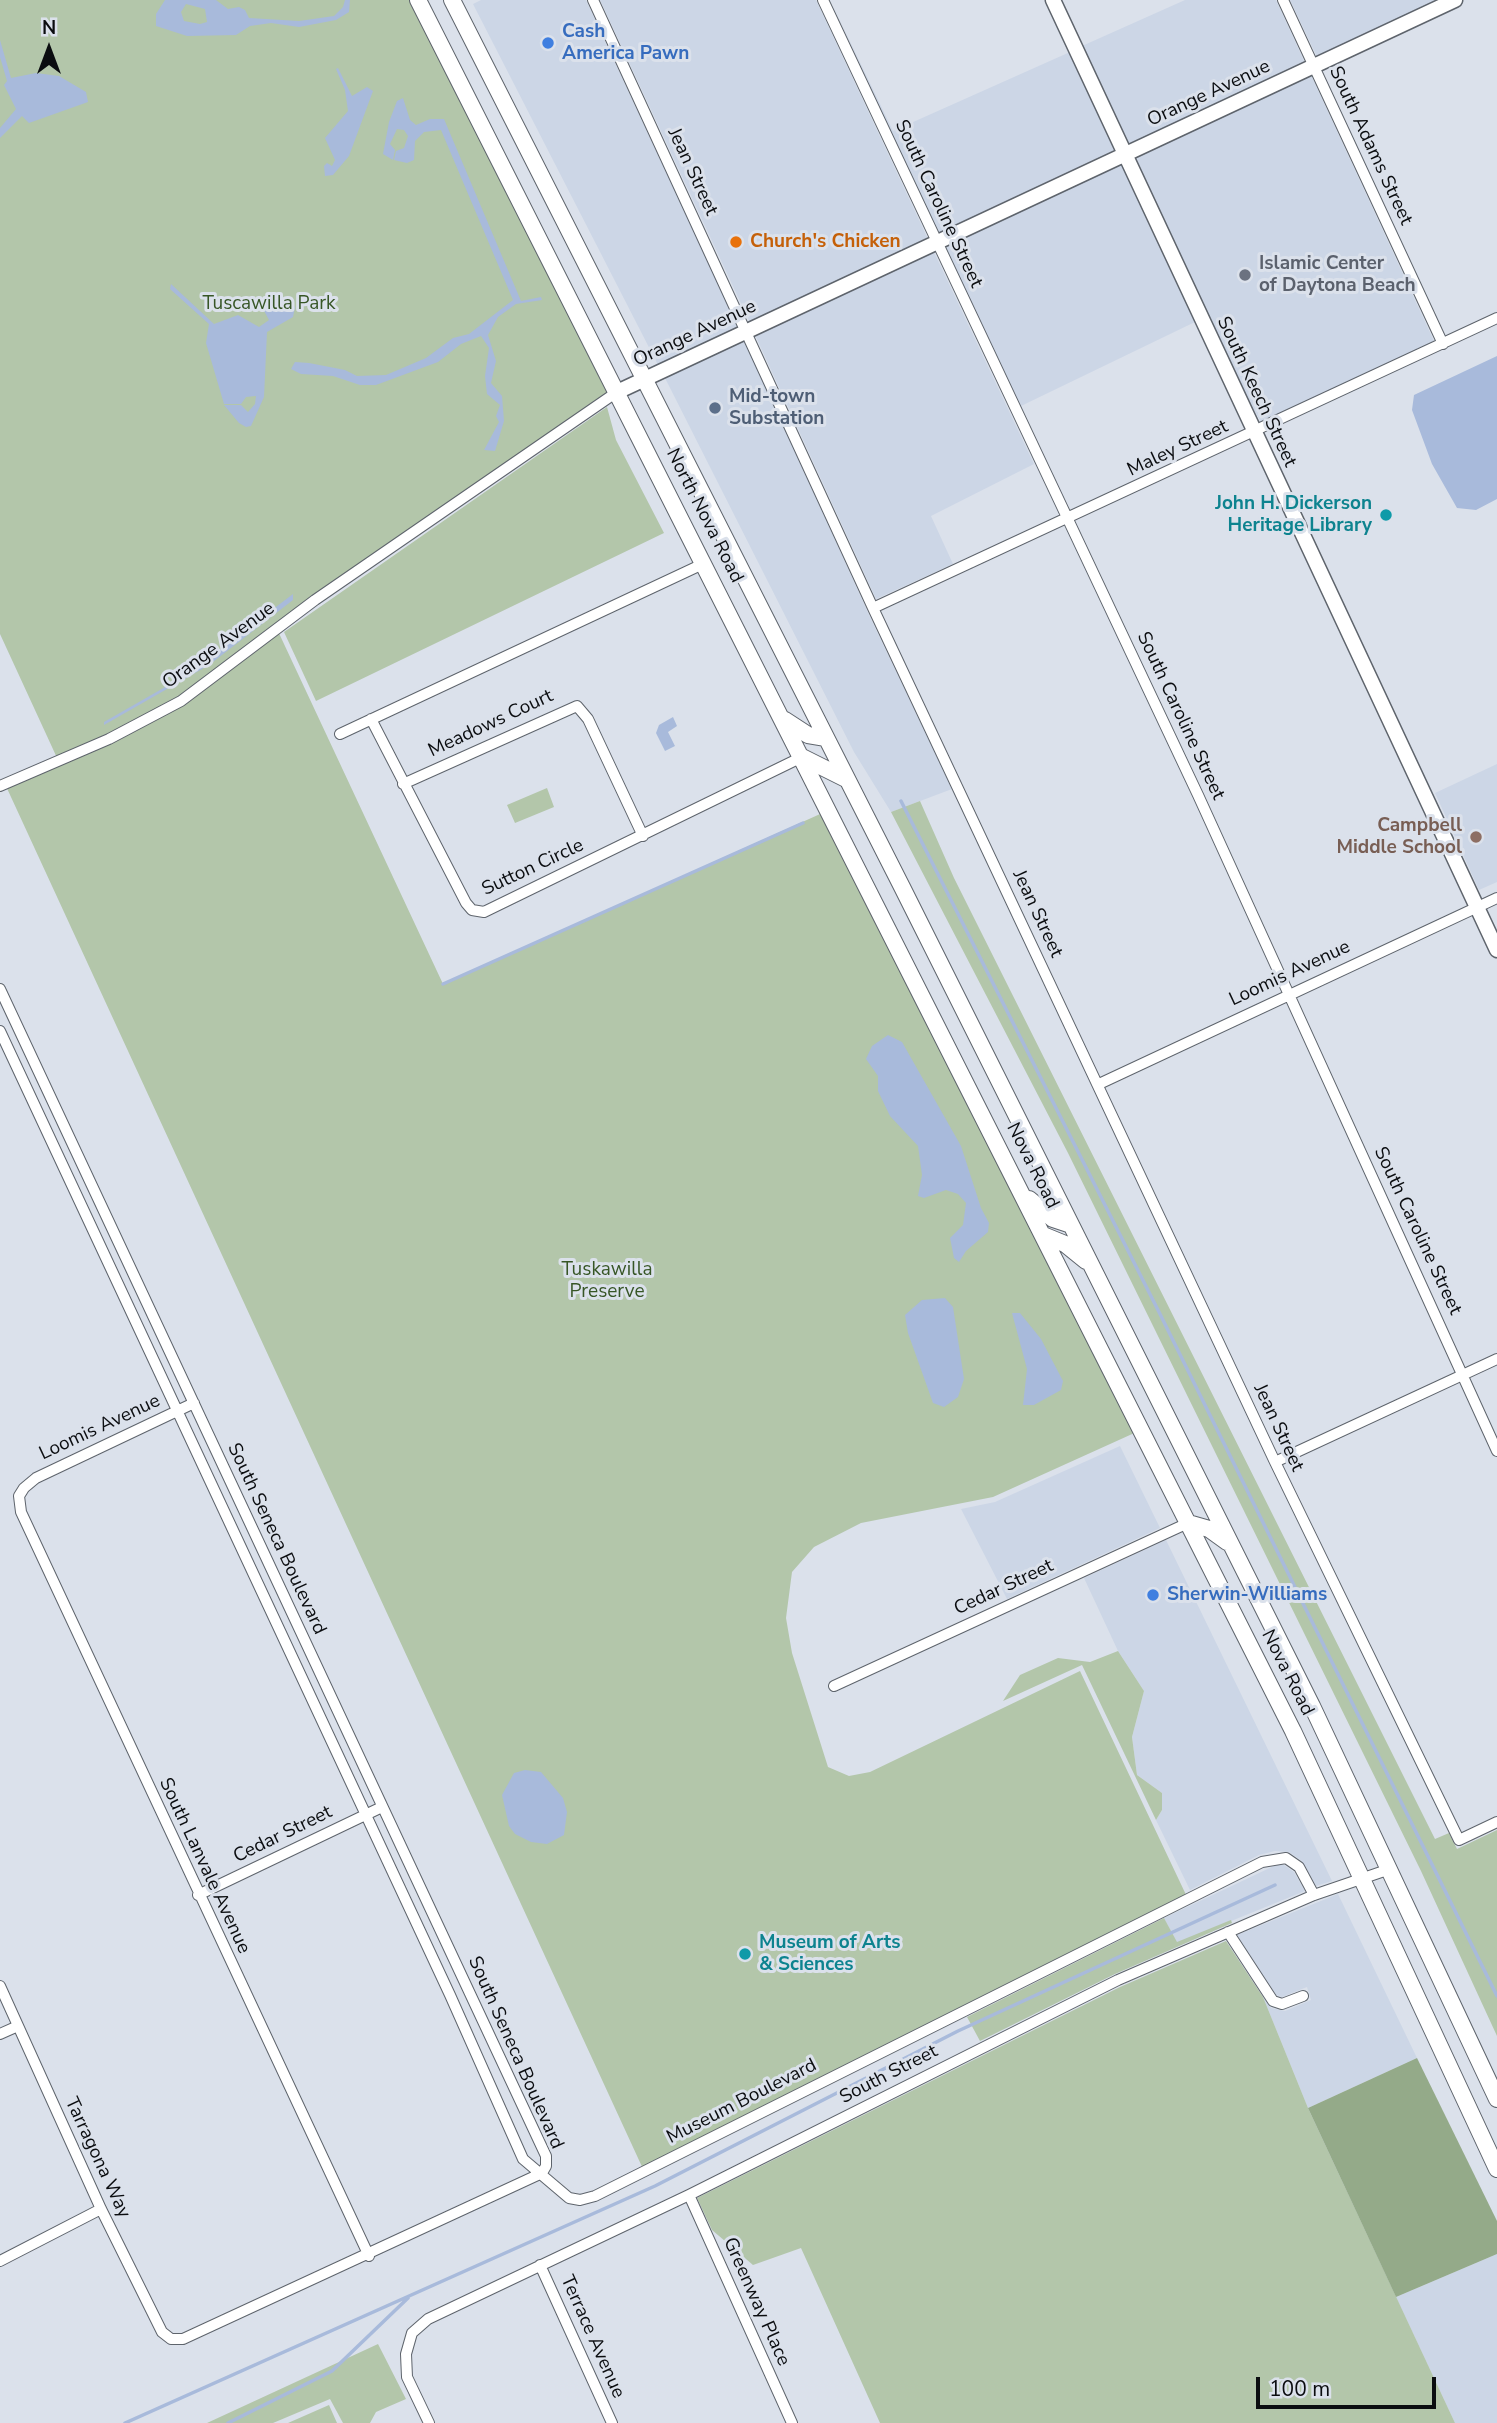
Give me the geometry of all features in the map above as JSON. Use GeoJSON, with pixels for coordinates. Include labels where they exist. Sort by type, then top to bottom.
{"type":"FeatureCollection","features":[{"type":"Feature","properties":{"kind":"main road","name":"North Nova Road"},"geometry":{"type":"LineString","coordinates":[[418,0],[951,1051]]}},
{"type":"Feature","properties":{"kind":"main road","name":"North Nova Road"},"geometry":{"type":"LineString","coordinates":[[457,2],[644,380],[977,1038]]}},
{"type":"Feature","properties":{"kind":"main road"},"geometry":{"type":"LineString","coordinates":[[783,719],[808,734],[826,738]]}},
{"type":"Feature","properties":{"kind":"main road"},"geometry":{"type":"LineString","coordinates":[[802,757],[825,766],[848,780]]}},
{"type":"Feature","properties":{"kind":"main road","name":"Nova Road"},"geometry":{"type":"LineString","coordinates":[[977,1038],[1390,1869],[1497,2099]]}},
{"type":"Feature","properties":{"kind":"main road","name":"Nova Road"},"geometry":{"type":"LineString","coordinates":[[951,1051],[1188,1522],[1362,1879],[1497,2169]]}},
{"type":"Feature","properties":{"kind":"main road"},"geometry":{"type":"LineString","coordinates":[[1022,1193],[1053,1219],[1070,1224]]}},
{"type":"Feature","properties":{"kind":"main road"},"geometry":{"type":"LineString","coordinates":[[1043,1235],[1065,1244],[1091,1264]]}},
{"type":"Feature","properties":{"kind":"main road"},"geometry":{"type":"LineString","coordinates":[[1188,1522],[1209,1529],[1231,1545]]}},
{"type":"Feature","properties":{"kind":"street","name":"Jean Street"},"geometry":{"type":"LineString","coordinates":[[593,0],[873,608],[1275,1462],[1459,1840],[1497,1822]]}},
{"type":"Feature","properties":{"kind":"street","name":"South Caroline Street"},"geometry":{"type":"LineString","coordinates":[[823,0],[1288,993],[1497,1451]]}},
{"type":"Feature","properties":{"kind":"street","name":"South Keech Street"},"geometry":{"type":"LineString","coordinates":[[1053,0],[1497,950]]}},
{"type":"Feature","properties":{"kind":"street","name":"South Adams Street"},"geometry":{"type":"LineString","coordinates":[[1283,0],[1443,344]]}},
{"type":"Feature","properties":{"kind":"street","name":"Orange Avenue"},"geometry":{"type":"LineString","coordinates":[[0,786],[109,738],[181,701],[314,600],[617,392],[1455,0]]}},
{"type":"Feature","properties":{"kind":"street","name":"Maley Street"},"geometry":{"type":"LineString","coordinates":[[873,608],[1497,318]]}},
{"type":"Feature","properties":{"kind":"street"},"geometry":{"type":"LineString","coordinates":[[340,734],[705,563]]}},
{"type":"Feature","properties":{"kind":"street","name":"Meadows Court"},"geometry":{"type":"LineString","coordinates":[[402,784],[577,706],[588,719],[643,836]]}},
{"type":"Feature","properties":{"kind":"street","name":"Sutton Circle"},"geometry":{"type":"LineString","coordinates":[[371,719],[402,784],[472,910],[484,912],[802,757]]}},
{"type":"Feature","properties":{"kind":"street","name":"Loomis Avenue"},"geometry":{"type":"LineString","coordinates":[[1098,1084],[1288,993],[1497,898]]}},
{"type":"Feature","properties":{"kind":"street","name":"South Seneca Boulevard"},"geometry":{"type":"LineString","coordinates":[[0,989],[545,2156],[546,2166],[542,2173],[531,2168],[523,2159],[450,1995],[0,1029]]}},
{"type":"Feature","properties":{"kind":"street"},"geometry":{"type":"LineString","coordinates":[[0,1029],[14,1019]]}},
{"type":"Feature","properties":{"kind":"street"},"geometry":{"type":"LineString","coordinates":[[95,1233],[111,1226]]}},
{"type":"Feature","properties":{"kind":"street"},"geometry":{"type":"LineString","coordinates":[[1275,1462],[1497,1359]]}},
{"type":"Feature","properties":{"kind":"street","name":"Loomis Avenue"},"geometry":{"type":"LineString","coordinates":[[24,1488],[36,1478],[194,1403]]}},
{"type":"Feature","properties":{"kind":"street","name":"South Lanvale Avenue"},"geometry":{"type":"LineString","coordinates":[[24,1488],[19,1496],[21,1512],[369,2256]]}},
{"type":"Feature","properties":{"kind":"street","name":"Cedar Street"},"geometry":{"type":"LineString","coordinates":[[834,1686],[1188,1522]]}},
{"type":"Feature","properties":{"kind":"street"},"geometry":{"type":"LineString","coordinates":[[273,1616],[290,1608]]}},
{"type":"Feature","properties":{"kind":"street","name":"Cedar Street"},"geometry":{"type":"LineString","coordinates":[[198,1895],[382,1807]]}},
{"type":"Feature","properties":{"kind":"street","name":"Museum Boulevard"},"geometry":{"type":"LineString","coordinates":[[542,2173],[569,2198],[580,2200],[595,2196],[1262,1862],[1286,1858],[1298,1867],[1314,1895]]}},
{"type":"Feature","properties":{"kind":"street","name":"South Street"},"geometry":{"type":"LineString","coordinates":[[429,2423],[407,2377],[406,2354],[412,2333],[428,2319],[689,2195],[1118,1980],[1314,1895],[1390,1869]]}},
{"type":"Feature","properties":{"kind":"street"},"geometry":{"type":"LineString","coordinates":[[1228,1932],[1273,2001],[1282,2004],[1303,1996]]}},
{"type":"Feature","properties":{"kind":"street","name":"Tarragona Way"},"geometry":{"type":"LineString","coordinates":[[0,1986],[101,2209],[162,2332],[171,2339],[183,2339],[369,2256]]}},
{"type":"Feature","properties":{"kind":"street"},"geometry":{"type":"LineString","coordinates":[[450,1995],[467,1987]]}},
{"type":"Feature","properties":{"kind":"street"},"geometry":{"type":"LineString","coordinates":[[0,2034],[18,2026]]}},
{"type":"Feature","properties":{"kind":"street"},"geometry":{"type":"LineString","coordinates":[[369,2256],[542,2173]]}},
{"type":"Feature","properties":{"kind":"street","name":"Greenway Place"},"geometry":{"type":"LineString","coordinates":[[689,2195],[792,2423]]}},
{"type":"Feature","properties":{"kind":"street"},"geometry":{"type":"LineString","coordinates":[[0,2261],[101,2209]]}},
{"type":"Feature","properties":{"kind":"street","name":"Terrace Avenue"},"geometry":{"type":"LineString","coordinates":[[540,2266],[611,2423]]}},
{"type":"Feature","properties":{"kind":"shaded area"},"geometry":{"type":"Polygon","coordinates":[[[481,0],[586,0],[738,328],[658,365],[473,4],[481,0]]]}},
{"type":"Feature","properties":{"kind":"shaded area"},"geometry":{"type":"Polygon","coordinates":[[[600,0],[816,0],[928,239],[750,323],[600,0]]]}},
{"type":"Feature","properties":{"kind":"shaded area"},"geometry":{"type":"Polygon","coordinates":[[[830,0],[893,131],[1070,52],[1116,151],[939,234],[830,0]]]}},
{"type":"Feature","properties":{"kind":"shaded area"},"geometry":{"type":"Polygon","coordinates":[[[1185,0],[1276,0],[1305,63],[1127,146],[1082,46],[1185,0]]]}},
{"type":"Feature","properties":{"kind":"shaded area"},"geometry":{"type":"Polygon","coordinates":[[[1290,0],[1439,0],[1317,57],[1290,0]]]}},
{"type":"Feature","properties":{"kind":"shaded area"},"geometry":{"type":"Polygon","coordinates":[[[1311,75],[1434,341],[1261,422],[1231,370],[1133,158],[1311,75]]]}},
{"type":"Feature","properties":{"kind":"shaded area"},"geometry":{"type":"Polygon","coordinates":[[[1122,164],[1195,322],[1021,406],[1025,415],[945,246],[1122,164]]]}},
{"type":"Feature","properties":{"kind":"shaded area"},"geometry":{"type":"Polygon","coordinates":[[[934,252],[1034,464],[931,516],[953,564],[876,599],[755,335],[934,252]]]}},
{"type":"Feature","properties":{"kind":"shaded area"},"geometry":{"type":"Polygon","coordinates":[[[744,340],[870,617],[952,789],[891,812],[854,752],[665,378],[744,340]]]}},
{"type":"Feature","properties":{"kind":"shaded area","name":"Campbell Middle School"},"geometry":{"type":"Polygon","coordinates":[[[1497,764],[1497,882],[1479,890],[1435,793],[1497,764]]]}},
{"type":"Feature","properties":{"kind":"shaded area"},"geometry":{"type":"Polygon","coordinates":[[[1120,1446],[1160,1528],[1007,1599],[961,1509],[995,1502],[1120,1446]]]}},
{"type":"Feature","properties":{"kind":"shaded area"},"geometry":{"type":"Polygon","coordinates":[[[1166,1540],[1332,1881],[1316,1886],[1302,1861],[1289,1852],[1275,1851],[1259,1855],[1190,1890],[1156,1820],[1162,1810],[1162,1793],[1137,1775],[1132,1737],[1144,1691],[1118,1651],[1084,1578],[1166,1540]]]}},
{"type":"Feature","properties":{"kind":"shaded area"},"geometry":{"type":"Polygon","coordinates":[[[1276,1865],[1284,1865],[1294,1872],[1305,1891],[1177,1943],[1164,1918],[1276,1865]]]}},
{"type":"Feature","properties":{"kind":"shaded area"},"geometry":{"type":"Polygon","coordinates":[[[1338,1894],[1417,2058],[1308,2108],[1263,1997],[1271,2008],[1285,2011],[1311,2000],[1307,1987],[1282,1997],[1276,1995],[1237,1935],[1338,1894]]]}},
{"type":"Feature","properties":{"kind":"shaded area"},"geometry":{"type":"Polygon","coordinates":[[[1497,2254],[1497,2423],[1455,2423],[1396,2297],[1497,2254]]]}},
{"type":"Feature","properties":{"kind":"green space","name":"Tuskawilla Preserve"},"geometry":{"type":"Polygon","coordinates":[[[0,0],[418,0],[617,392],[277,629],[443,984],[829,810],[1141,1430],[993,1497],[861,1523],[814,1547],[792,1572],[786,1618],[792,1653],[828,1767],[849,1776],[870,1772],[1080,1671],[1188,1899],[644,2171],[5,784],[58,760],[0,634],[0,0]]]}},
{"type":"Feature","properties":{"kind":"green space"},"geometry":{"type":"Polygon","coordinates":[[[607,407],[616,440],[664,533],[316,701],[284,632],[607,407]]]}},
{"type":"Feature","properties":{"kind":"green space"},"geometry":{"type":"Polygon","coordinates":[[[547,788],[554,807],[515,823],[507,805],[547,788]]]}},
{"type":"Feature","properties":{"kind":"green space"},"geometry":{"type":"Polygon","coordinates":[[[920,801],[954,878],[1435,1839],[1449,1833],[1457,1849],[1497,1830],[1497,2036],[1421,1871],[1068,1153],[891,812],[920,801]]]}},
{"type":"Feature","properties":{"kind":"green space"},"geometry":{"type":"Polygon","coordinates":[[[1118,1651],[1144,1691],[1132,1737],[1137,1775],[1162,1793],[1162,1810],[1156,1820],[1082,1665],[1003,1701],[1020,1675],[1058,1658],[1090,1662],[1118,1651]]]}},
{"type":"Feature","properties":{"kind":"green space"},"geometry":{"type":"Polygon","coordinates":[[[1164,1918],[1177,1942],[1231,1920],[1232,1923],[1115,1974],[980,2041],[967,2017],[1164,1918]]]}},
{"type":"Feature","properties":{"kind":"green space"},"geometry":{"type":"Polygon","coordinates":[[[1226,1941],[1263,1997],[1308,2108],[1455,2423],[880,2423],[801,2248],[753,2265],[712,2230],[697,2198],[1120,1987],[1226,1941]]]}},
{"type":"Feature","properties":{"kind":"green space"},"geometry":{"type":"Polygon","coordinates":[[[1417,2058],[1497,2221],[1497,2254],[1396,2297],[1308,2108],[1417,2058]]]}},
{"type":"Feature","properties":{"kind":"green space"},"geometry":{"type":"Polygon","coordinates":[[[378,2344],[406,2399],[376,2412],[370,2423],[343,2423],[330,2399],[273,2423],[207,2423],[378,2344]]]}},
{"type":"Feature","properties":{"kind":"green space"},"geometry":{"type":"Polygon","coordinates":[[[329,2405],[337,2423],[288,2423],[329,2405]]]}},
{"type":"Feature","properties":{"kind":"water"},"geometry":{"type":"Polygon","coordinates":[[[165,0],[216,0],[228,9],[239,7],[245,10],[249,18],[299,21],[334,16],[343,7],[345,0],[350,0],[349,12],[336,20],[299,27],[271,23],[250,26],[236,35],[187,36],[156,26],[156,14],[165,0]],[[186,4],[181,12],[184,21],[200,24],[207,22],[205,9],[186,4]]]}},
{"type":"Feature","properties":{"kind":"water"},"geometry":{"type":"Polygon","coordinates":[[[0,40],[11,78],[36,73],[59,76],[86,92],[88,102],[29,123],[22,116],[0,138],[0,128],[16,109],[4,85],[7,81],[0,57],[0,40]]]}},
{"type":"Feature","properties":{"kind":"water"},"geometry":{"type":"Polygon","coordinates":[[[338,68],[352,96],[367,87],[373,91],[349,156],[333,175],[325,176],[324,166],[327,163],[332,166],[335,160],[325,138],[348,111],[345,90],[336,69],[338,68]]]}},
{"type":"Feature","properties":{"kind":"water"},"geometry":{"type":"Polygon","coordinates":[[[403,98],[410,120],[416,125],[430,119],[444,119],[521,301],[541,297],[542,300],[516,304],[498,317],[488,335],[496,361],[491,383],[502,396],[504,421],[495,451],[484,450],[499,422],[496,416],[500,405],[487,394],[485,376],[489,348],[481,336],[461,344],[438,362],[376,385],[360,385],[333,376],[301,374],[291,369],[295,362],[345,370],[357,376],[386,375],[426,358],[453,338],[469,334],[513,300],[441,130],[424,132],[415,141],[414,160],[407,163],[394,160],[396,151],[404,148],[408,136],[404,130],[397,129],[390,144],[395,150],[393,160],[383,154],[389,122],[397,101],[403,98]]]}},
{"type":"Feature","properties":{"kind":"water"},"geometry":{"type":"Polygon","coordinates":[[[171,284],[214,324],[238,315],[259,327],[269,320],[262,307],[275,296],[281,296],[295,307],[293,317],[267,332],[264,397],[251,426],[246,427],[239,423],[224,405],[241,405],[248,412],[255,404],[256,396],[246,397],[241,404],[224,404],[206,343],[209,324],[170,289],[171,284]]]}},
{"type":"Feature","properties":{"kind":"water"},"geometry":{"type":"Polygon","coordinates":[[[1497,356],[1497,499],[1476,510],[1457,508],[1432,464],[1412,410],[1414,395],[1497,356]]]}},
{"type":"Feature","properties":{"kind":"water"},"geometry":{"type":"Polygon","coordinates":[[[293,594],[293,600],[209,665],[104,725],[104,722],[188,674],[293,594]]]}},
{"type":"Feature","properties":{"kind":"water"},"geometry":{"type":"Polygon","coordinates":[[[673,717],[677,726],[668,732],[675,746],[665,751],[656,733],[659,725],[673,717]]]}},
{"type":"Feature","properties":{"kind":"water"},"geometry":{"type":"Polygon","coordinates":[[[888,1035],[902,1042],[961,1146],[981,1208],[989,1223],[988,1232],[966,1251],[959,1262],[954,1258],[950,1238],[963,1225],[966,1203],[958,1194],[946,1190],[924,1198],[918,1196],[922,1175],[918,1146],[890,1116],[878,1091],[878,1076],[866,1059],[872,1046],[888,1035]]]}},
{"type":"Feature","properties":{"kind":"water"},"geometry":{"type":"Polygon","coordinates":[[[945,1298],[953,1307],[964,1379],[958,1397],[944,1407],[933,1403],[908,1333],[905,1315],[922,1300],[945,1298]]]}},
{"type":"Feature","properties":{"kind":"water"},"geometry":{"type":"Polygon","coordinates":[[[1012,1313],[1020,1313],[1041,1339],[1063,1381],[1061,1390],[1034,1405],[1023,1405],[1027,1369],[1012,1313]]]}},
{"type":"Feature","properties":{"kind":"water"},"geometry":{"type":"Polygon","coordinates":[[[525,1770],[541,1772],[563,1798],[567,1812],[564,1835],[547,1844],[531,1842],[515,1834],[509,1826],[502,1795],[514,1773],[525,1770]]]}},
{"type":"Feature","properties":{"kind":"waterway"},"geometry":{"type":"LineString","coordinates":[[901,801],[1159,1312],[1497,1996]]}},
{"type":"Feature","properties":{"kind":"waterway"},"geometry":{"type":"LineString","coordinates":[[443,984],[803,823]]}},
{"type":"Feature","properties":{"kind":"waterway"},"geometry":{"type":"LineString","coordinates":[[125,2423],[655,2186],[958,2031],[1275,1885]]}},
{"type":"Feature","properties":{"kind":"waterway"},"geometry":{"type":"LineString","coordinates":[[228,2423],[332,2371],[408,2298]]}},
{"type":"Feature","properties":{"kind":"place","name":"Cash America Pawn"},"geometry":{"type":"Point","coordinates":[548,43]}},
{"type":"Feature","properties":{"kind":"place","name":"Church's Chicken"},"geometry":{"type":"Point","coordinates":[736,242]}},
{"type":"Feature","properties":{"kind":"place","name":"Islamic Center of Daytona Beach"},"geometry":{"type":"Point","coordinates":[1245,275]}},
{"type":"Feature","properties":{"kind":"place","name":"Mid-town Substation"},"geometry":{"type":"Point","coordinates":[715,408]}},
{"type":"Feature","properties":{"kind":"place","name":"John H. Dickerson Heritage Library"},"geometry":{"type":"Point","coordinates":[1386,515]}},
{"type":"Feature","properties":{"kind":"place","name":"Campbell Middle School"},"geometry":{"type":"Point","coordinates":[1476,837]}},
{"type":"Feature","properties":{"kind":"place","name":"Sherwin-Williams"},"geometry":{"type":"Point","coordinates":[1153,1595]}},
{"type":"Feature","properties":{"kind":"place","name":"Museum of Arts & Sciences"},"geometry":{"type":"Point","coordinates":[745,1954]}},
{"type":"Feature","properties":{"kind":"park label","name":"Tuscawilla Park"},"geometry":{"type":"Point","coordinates":[269,304]}}]}
